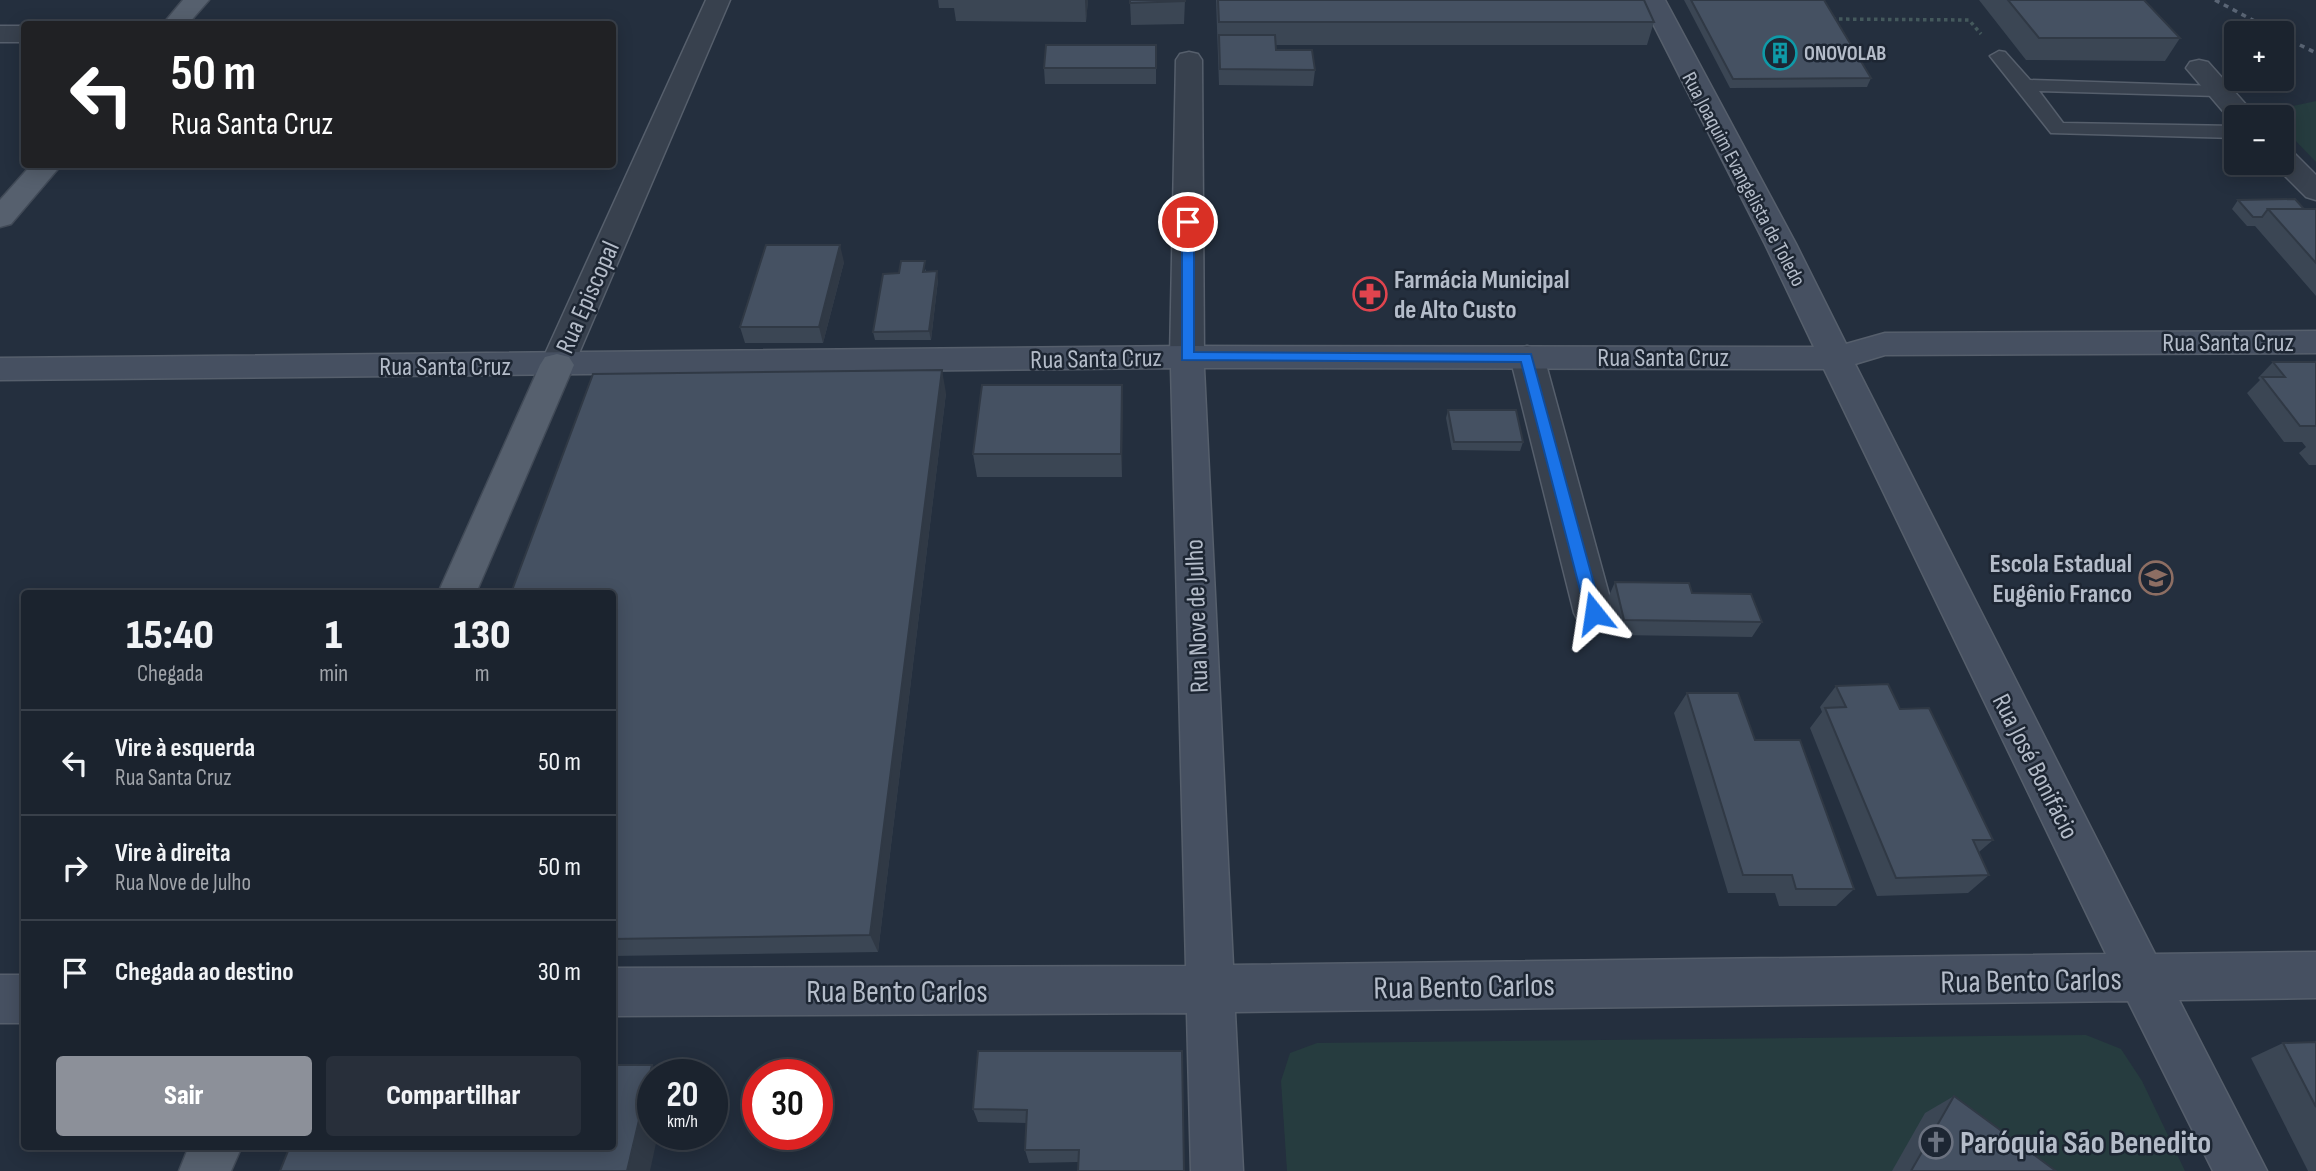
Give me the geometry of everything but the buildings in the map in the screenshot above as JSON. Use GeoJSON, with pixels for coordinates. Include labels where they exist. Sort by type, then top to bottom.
{"type":"FeatureCollection","features":[{"type":"Feature","properties":{"kind":"main road"},"geometry":{"type":"LineString","coordinates":[[178,21],[197,0]]}},
{"type":"Feature","properties":{"kind":"main road","name":"Rua Joaquim Evangelista de Toledo"},"geometry":{"type":"LineString","coordinates":[[1653,0],[1684,66],[1836,358]]}},
{"type":"Feature","properties":{"kind":"main road"},"geometry":{"type":"LineString","coordinates":[[0,218],[44,168]]}},
{"type":"Feature","properties":{"kind":"main road","name":"Rua Santa Cruz"},"geometry":{"type":"LineString","coordinates":[[0,369],[1187,357],[1836,358],[1885,344],[2316,341]]}},
{"type":"Feature","properties":{"kind":"main road","name":"Rua Nove de Julho"},"geometry":{"type":"LineString","coordinates":[[1187,357],[1217,1171]]}},
{"type":"Feature","properties":{"kind":"main road","name":"Rua José Bonifácio"},"geometry":{"type":"LineString","coordinates":[[1836,358],[1850,392],[2241,1171]]}},
{"type":"Feature","properties":{"kind":"main road","name":"Rua Episcopal"},"geometry":{"type":"LineString","coordinates":[[458,590],[557,365]]}},
{"type":"Feature","properties":{"kind":"main road","name":"Rua Bento Carlos"},"geometry":{"type":"LineString","coordinates":[[616,992],[1211,989],[2316,975]]}},
{"type":"Feature","properties":{"kind":"main road"},"geometry":{"type":"LineString","coordinates":[[0,999],[21,999]]}},
{"type":"Feature","properties":{"kind":"main road"},"geometry":{"type":"LineString","coordinates":[[205,1171],[214,1150]]}},
{"type":"Feature","properties":{"kind":"street","name":"Rua Episcopal"},"geometry":{"type":"LineString","coordinates":[[557,365],[718,0]]}},
{"type":"Feature","properties":{"kind":"street"},"geometry":{"type":"LineString","coordinates":[[0,34],[21,34]]}},
{"type":"Feature","properties":{"kind":"street","name":"Rua Nove de Julho"},"geometry":{"type":"LineString","coordinates":[[1187,357],[1189,60]]}},
{"type":"Feature","properties":{"kind":"street"},"geometry":{"type":"LineString","coordinates":[[2199,68],[2232,105]]}},
{"type":"Feature","properties":{"kind":"street"},"geometry":{"type":"LineString","coordinates":[[2294,169],[2316,191]]}},
{"type":"Feature","properties":{"kind":"street"},"geometry":{"type":"LineString","coordinates":[[1527,357],[1594,613]]}},
{"type":"Feature","properties":{"kind":"lane"},"geometry":{"type":"LineString","coordinates":[[1999,56],[2025,85],[2058,130],[2224,132]]}},
{"type":"Feature","properties":{"kind":"lane"},"geometry":{"type":"LineString","coordinates":[[2025,85],[2217,91]]}},
{"type":"Feature","properties":{"kind":"path"},"geometry":{"type":"LineString","coordinates":[[1827,19],[1969,20],[1999,56]]}},
{"type":"Feature","properties":{"kind":"green space"},"geometry":{"type":"Polygon","coordinates":[[[2316,101],[2316,162],[2294,139],[2294,106],[2316,101]]]}},
{"type":"Feature","properties":{"kind":"green space"},"geometry":{"type":"Polygon","coordinates":[[[2086,1035],[2121,1049],[2142,1081],[2185,1171],[1287,1171],[1281,1081],[1290,1053],[1317,1043],[2086,1035]]]}},
{"type":"Feature","properties":{"kind":"railway"},"geometry":{"type":"LineString","coordinates":[[2215,0],[2254,21]]}},
{"type":"Feature","properties":{"kind":"railway"},"geometry":{"type":"LineString","coordinates":[[2294,42],[2316,53]]}},
{"type":"Feature","properties":{"kind":"place","name":"ONOVOLAB"},"geometry":{"type":"Point","coordinates":[1780,53]}},
{"type":"Feature","properties":{"kind":"place","name":"Farmácia Municipal de Alto Custo"},"geometry":{"type":"Point","coordinates":[1370,294]}},
{"type":"Feature","properties":{"kind":"place","name":"Escola Estadual Eugênio Franco"},"geometry":{"type":"Point","coordinates":[2156,578]}},
{"type":"Feature","properties":{"kind":"place","name":"Paróquia São Benedito"},"geometry":{"type":"Point","coordinates":[1936,1142]}},
{"type":"Feature","properties":{"kind":"route"},"geometry":{"type":"LineString","coordinates":[[1188,222],[1187,357],[1527,357],[1594,613]]}}]}
